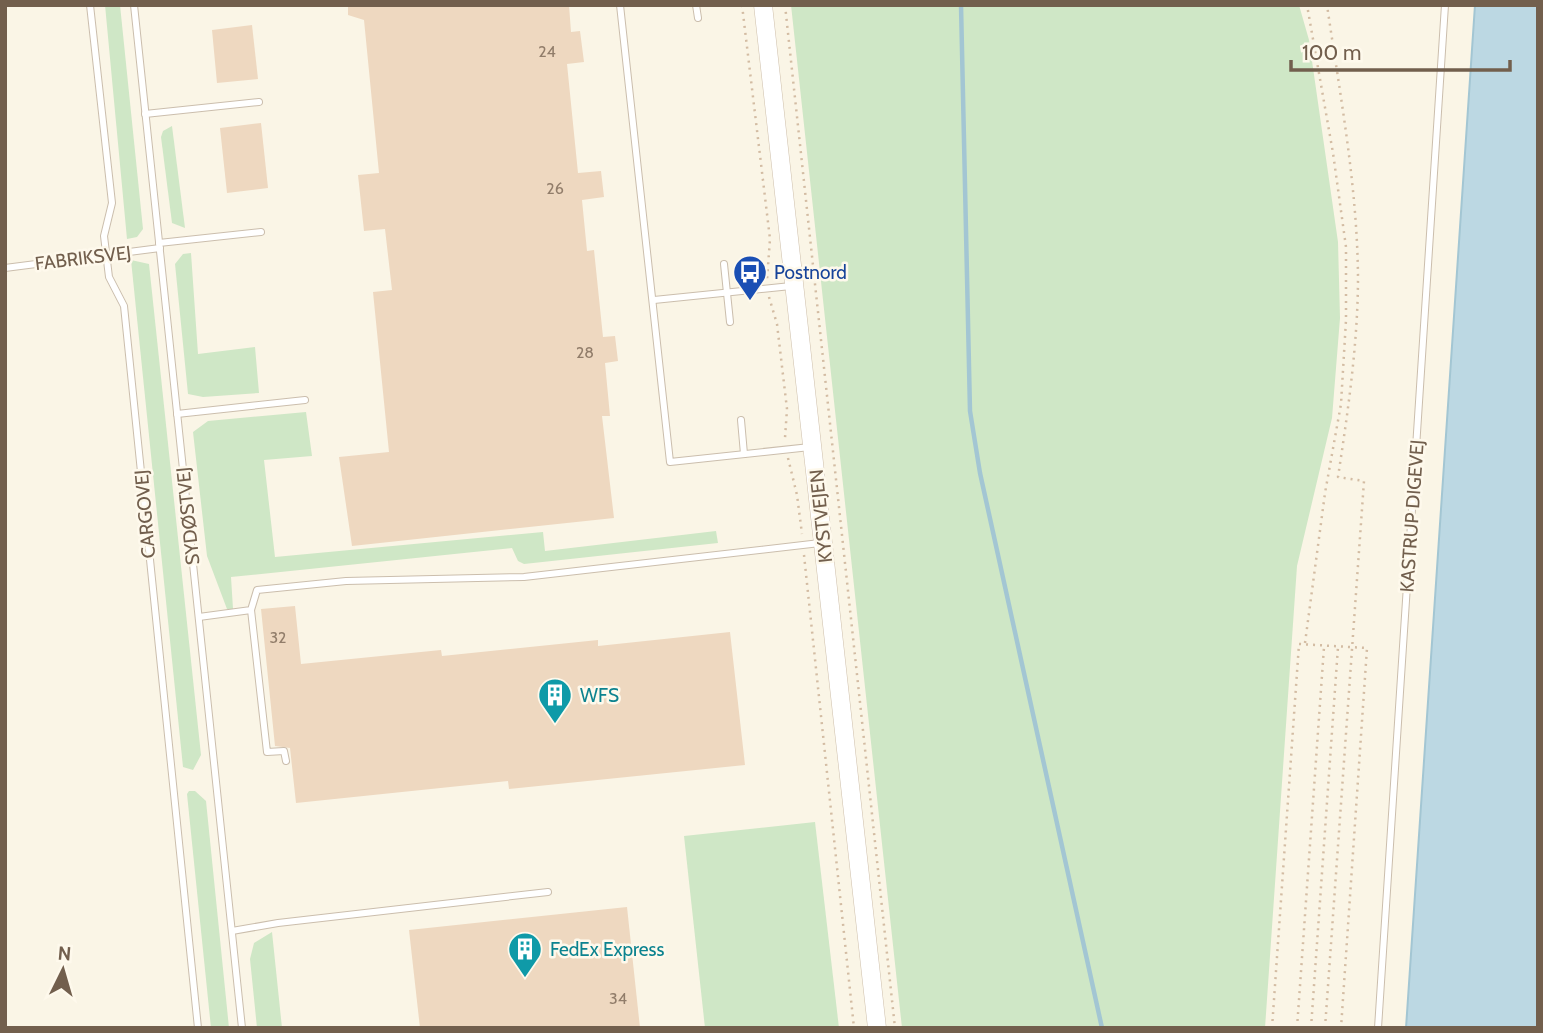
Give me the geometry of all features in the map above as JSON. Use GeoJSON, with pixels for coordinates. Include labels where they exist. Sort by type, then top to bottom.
{"type":"FeatureCollection","features":[{"type":"Feature","properties":{"kind":"street","name":"KYSTVEJEN"},"geometry":{"type":"LineString","coordinates":[[763,5],[877,1028]]}},
{"type":"Feature","properties":{"kind":"lane","name":"CARGOVEJ"},"geometry":{"type":"LineString","coordinates":[[90,5],[111,204],[104,236],[109,277],[124,306],[198,1028]]}},
{"type":"Feature","properties":{"kind":"lane","name":"SYDØSTVEJ"},"geometry":{"type":"LineString","coordinates":[[134,5],[242,1028]]}},
{"type":"Feature","properties":{"kind":"lane"},"geometry":{"type":"LineString","coordinates":[[620,5],[670,462],[813,447]]}},
{"type":"Feature","properties":{"kind":"lane"},"geometry":{"type":"LineString","coordinates":[[696,5],[698,18]]}},
{"type":"Feature","properties":{"kind":"lane","name":"KASTRUP DIGEVEJ"},"geometry":{"type":"LineString","coordinates":[[1378,1028],[1445,5]]}},
{"type":"Feature","properties":{"kind":"lane"},"geometry":{"type":"LineString","coordinates":[[145,114],[259,102]]}},
{"type":"Feature","properties":{"kind":"lane","name":"FABRIKSVEJ"},"geometry":{"type":"LineString","coordinates":[[5,268],[107,256],[261,232]]}},
{"type":"Feature","properties":{"kind":"lane"},"geometry":{"type":"LineString","coordinates":[[724,264],[730,322]]}},
{"type":"Feature","properties":{"kind":"lane"},"geometry":{"type":"LineString","coordinates":[[654,300],[795,285]]}},
{"type":"Feature","properties":{"kind":"lane"},"geometry":{"type":"LineString","coordinates":[[177,414],[305,400]]}},
{"type":"Feature","properties":{"kind":"lane"},"geometry":{"type":"LineString","coordinates":[[741,420],[744,454]]}},
{"type":"Feature","properties":{"kind":"lane"},"geometry":{"type":"LineString","coordinates":[[286,761],[284,751],[267,752],[251,610],[257,590],[346,581],[524,577],[824,542]]}},
{"type":"Feature","properties":{"kind":"lane"},"geometry":{"type":"LineString","coordinates":[[199,617],[251,610]]}},
{"type":"Feature","properties":{"kind":"lane"},"geometry":{"type":"LineString","coordinates":[[232,931],[278,923],[548,892]]}},
{"type":"Feature","properties":{"kind":"path"},"geometry":{"type":"LineString","coordinates":[[742,5],[770,239],[766,264],[768,287],[772,314],[778,324],[787,409],[784,426],[803,545],[854,1028]]}},
{"type":"Feature","properties":{"kind":"path"},"geometry":{"type":"LineString","coordinates":[[785,5],[895,1028]]}},
{"type":"Feature","properties":{"kind":"path"},"geometry":{"type":"LineString","coordinates":[[1305,644],[1325,492],[1341,404],[1346,320],[1346,247],[1333,153],[1307,5]]}},
{"type":"Feature","properties":{"kind":"path"},"geometry":{"type":"LineString","coordinates":[[1325,1028],[1364,481],[1338,477],[1353,360],[1358,278],[1352,167],[1327,5]]}},
{"type":"Feature","properties":{"kind":"path"},"geometry":{"type":"LineString","coordinates":[[1272,1028],[1299,644],[1367,649],[1341,1028]]}},
{"type":"Feature","properties":{"kind":"path"},"geometry":{"type":"LineString","coordinates":[[1297,1028],[1324,645]]}},
{"type":"Feature","properties":{"kind":"path"},"geometry":{"type":"LineString","coordinates":[[1311,1028],[1338,646]]}},
{"type":"Feature","properties":{"kind":"green space"},"geometry":{"type":"Polygon","coordinates":[[[105,5],[120,5],[143,229],[137,237],[127,239],[105,5]]]}},
{"type":"Feature","properties":{"kind":"green space"},"geometry":{"type":"Polygon","coordinates":[[[791,5],[1299,5],[1309,40],[1338,242],[1340,318],[1332,418],[1297,566],[1265,1028],[902,1028],[791,5]]]}},
{"type":"Feature","properties":{"kind":"green space"},"geometry":{"type":"Polygon","coordinates":[[[172,126],[185,228],[172,223],[161,137],[163,131],[172,126]]]}},
{"type":"Feature","properties":{"kind":"green space"},"geometry":{"type":"Polygon","coordinates":[[[191,253],[198,354],[255,347],[259,393],[203,397],[188,394],[175,264],[183,254],[191,253]]]}},
{"type":"Feature","properties":{"kind":"green space"},"geometry":{"type":"Polygon","coordinates":[[[131,260],[149,264],[201,755],[193,770],[183,767],[131,260]]]}},
{"type":"Feature","properties":{"kind":"green space"},"geometry":{"type":"Polygon","coordinates":[[[306,412],[312,456],[264,460],[275,557],[543,532],[545,551],[716,531],[718,543],[524,564],[518,561],[512,548],[231,577],[233,609],[227,609],[207,556],[193,432],[208,421],[306,412]]]}},
{"type":"Feature","properties":{"kind":"green space"},"geometry":{"type":"Polygon","coordinates":[[[189,791],[195,791],[206,801],[229,1028],[211,1028],[187,794],[189,791]]]}},
{"type":"Feature","properties":{"kind":"green space"},"geometry":{"type":"Polygon","coordinates":[[[815,822],[839,1028],[705,1028],[684,836],[815,822]]]}},
{"type":"Feature","properties":{"kind":"green space"},"geometry":{"type":"Polygon","coordinates":[[[272,932],[282,1028],[257,1028],[250,959],[254,943],[272,932]]]}},
{"type":"Feature","properties":{"kind":"water"},"geometry":{"type":"Polygon","coordinates":[[[1475,5],[1538,5],[1538,1028],[1406,1028],[1475,5]]]}},
{"type":"Feature","properties":{"kind":"building"},"geometry":{"type":"Polygon","coordinates":[[[348,5],[569,5],[571,32],[580,31],[584,62],[567,64],[578,173],[601,171],[604,197],[582,200],[587,251],[594,250],[603,337],[615,336],[618,361],[605,363],[610,416],[602,416],[614,518],[352,546],[339,457],[389,452],[373,292],[392,290],[385,229],[364,231],[358,175],[379,173],[364,20],[348,15],[348,5]]]}},
{"type":"Feature","properties":{"kind":"building"},"geometry":{"type":"Polygon","coordinates":[[[252,25],[258,79],[217,83],[212,30],[252,25]]]}},
{"type":"Feature","properties":{"kind":"building"},"geometry":{"type":"Polygon","coordinates":[[[261,123],[268,188],[227,193],[220,128],[261,123]]]}},
{"type":"Feature","properties":{"kind":"building"},"geometry":{"type":"Polygon","coordinates":[[[295,606],[301,664],[441,650],[442,656],[598,640],[598,646],[730,632],[745,765],[509,789],[508,781],[296,803],[290,748],[275,746],[261,609],[295,606]]]}},
{"type":"Feature","properties":{"kind":"building","name":"FedEx Express"},"geometry":{"type":"Polygon","coordinates":[[[627,907],[640,1028],[420,1028],[409,930],[627,907]]]}},
{"type":"Feature","properties":{"kind":"waterway"},"geometry":{"type":"LineString","coordinates":[[961,5],[970,411],[980,473],[1102,1028]]}},
{"type":"Feature","properties":{"kind":"place","name":"Postnord"},"geometry":{"type":"Point","coordinates":[750,302]}},
{"type":"Feature","properties":{"kind":"place","name":"WFS"},"geometry":{"type":"Point","coordinates":[555,725]}},
{"type":"Feature","properties":{"kind":"place","name":"FedEx Express"},"geometry":{"type":"Point","coordinates":[525,979]}}]}
